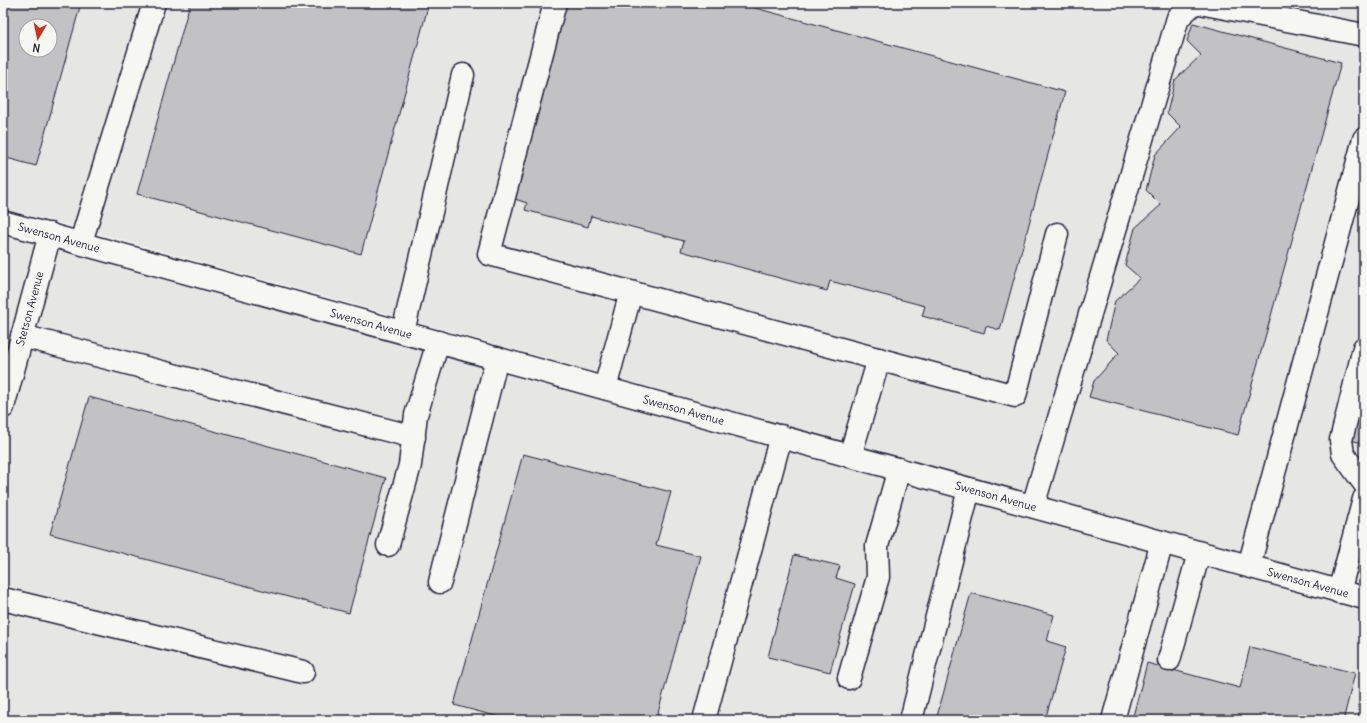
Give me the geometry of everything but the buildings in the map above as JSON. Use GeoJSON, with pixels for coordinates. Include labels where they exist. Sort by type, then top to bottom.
{"type":"FeatureCollection","features":[{"type":"Feature","properties":{"kind":"street"},"geometry":{"type":"LineString","coordinates":[[81,242],[154,3]]}},
{"type":"Feature","properties":{"kind":"street"},"geometry":{"type":"LineString","coordinates":[[555,3],[489,254],[1015,396],[1056,234]]}},
{"type":"Feature","properties":{"kind":"street"},"geometry":{"type":"LineString","coordinates":[[1033,506],[1178,18],[1194,3]]}},
{"type":"Feature","properties":{"kind":"street"},"geometry":{"type":"LineString","coordinates":[[1200,3],[1364,34]]}},
{"type":"Feature","properties":{"kind":"street"},"geometry":{"type":"LineString","coordinates":[[403,332],[463,76]]}},
{"type":"Feature","properties":{"kind":"street"},"geometry":{"type":"LineString","coordinates":[[1249,566],[1364,140]]}},
{"type":"Feature","properties":{"kind":"street","name":"Swenson Avenue"},"geometry":{"type":"LineString","coordinates":[[3,222],[81,242],[1364,598]]}},
{"type":"Feature","properties":{"kind":"street","name":"Stetson Avenue"},"geometry":{"type":"LineString","coordinates":[[3,407],[14,347],[50,234]]}},
{"type":"Feature","properties":{"kind":"street"},"geometry":{"type":"LineString","coordinates":[[605,388],[631,292]]}},
{"type":"Feature","properties":{"kind":"street"},"geometry":{"type":"LineString","coordinates":[[388,545],[410,465],[416,414],[438,342]]}},
{"type":"Feature","properties":{"kind":"street"},"geometry":{"type":"LineString","coordinates":[[14,347],[414,437]]}},
{"type":"Feature","properties":{"kind":"street"},"geometry":{"type":"LineString","coordinates":[[1364,348],[1341,440],[1343,454],[1364,483]]}},
{"type":"Feature","properties":{"kind":"street"},"geometry":{"type":"LineString","coordinates":[[440,582],[497,358]]}},
{"type":"Feature","properties":{"kind":"street"},"geometry":{"type":"LineString","coordinates":[[850,456],[879,359]]}},
{"type":"Feature","properties":{"kind":"street"},"geometry":{"type":"LineString","coordinates":[[704,720],[781,436]]}},
{"type":"Feature","properties":{"kind":"street"},"geometry":{"type":"LineString","coordinates":[[849,678],[878,577],[877,546],[899,469]]}},
{"type":"Feature","properties":{"kind":"street"},"geometry":{"type":"LineString","coordinates":[[911,720],[969,488]]}},
{"type":"Feature","properties":{"kind":"street"},"geometry":{"type":"LineString","coordinates":[[1339,592],[1364,499]]}},
{"type":"Feature","properties":{"kind":"street"},"geometry":{"type":"LineString","coordinates":[[1113,720],[1162,542]]}},
{"type":"Feature","properties":{"kind":"street"},"geometry":{"type":"LineString","coordinates":[[1169,660],[1199,553]]}},
{"type":"Feature","properties":{"kind":"street"},"geometry":{"type":"LineString","coordinates":[[3,599],[303,672]]}},
{"type":"Feature","properties":{"kind":"shaded area"},"geometry":{"type":"Polygon","coordinates":[[[3,3],[1364,3],[1364,586],[71,226],[3,209],[3,3]]]}},
{"type":"Feature","properties":{"kind":"shaded area"},"geometry":{"type":"Polygon","coordinates":[[[3,231],[1364,609],[1364,720],[3,720],[3,231]]]}}]}
